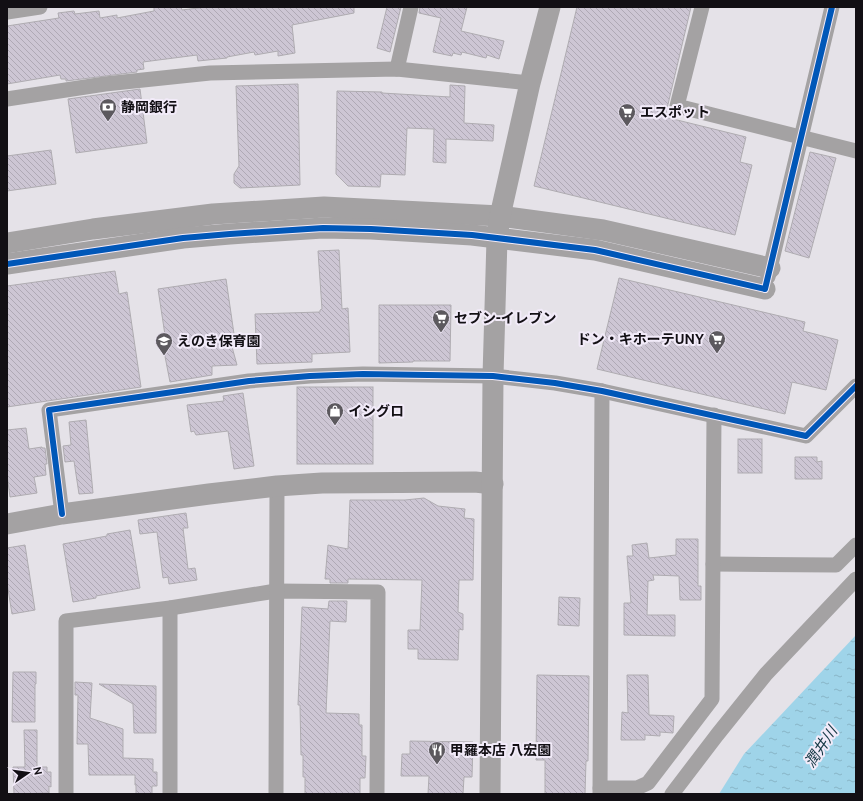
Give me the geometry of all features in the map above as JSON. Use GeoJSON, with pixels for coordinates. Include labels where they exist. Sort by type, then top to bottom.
{"type":"FeatureCollection","features":[{"type":"Feature","properties":{"kind":"street"},"geometry":{"type":"LineString","coordinates":[[7,12],[40,7]]}},
{"type":"Feature","properties":{"kind":"street"},"geometry":{"type":"LineString","coordinates":[[396,70],[411,7]]}},
{"type":"Feature","properties":{"kind":"street"},"geometry":{"type":"LineString","coordinates":[[490,794],[493,376],[497,239],[500,216],[530,83],[550,7]]}},
{"type":"Feature","properties":{"kind":"street"},"geometry":{"type":"LineString","coordinates":[[702,7],[677,106],[856,151]]}},
{"type":"Feature","properties":{"kind":"street"},"geometry":{"type":"LineString","coordinates":[[7,264],[183,238],[323,228],[371,229],[472,235],[595,250],[765,289],[832,7]]}},
{"type":"Feature","properties":{"kind":"street"},"geometry":{"type":"LineString","coordinates":[[7,99],[105,84],[210,73],[396,70],[530,83]]}},
{"type":"Feature","properties":{"kind":"street"},"geometry":{"type":"LineString","coordinates":[[7,243],[93,229],[213,214],[324,207],[500,216],[604,230],[770,268]]}},
{"type":"Feature","properties":{"kind":"street"},"geometry":{"type":"LineString","coordinates":[[62,514],[49,410],[249,382],[310,376],[363,374],[493,376],[555,383],[602,391],[806,436],[856,386]]}},
{"type":"Feature","properties":{"kind":"street"},"geometry":{"type":"LineString","coordinates":[[602,391],[600,791],[637,788],[648,783],[712,699],[714,415]]}},
{"type":"Feature","properties":{"kind":"street"},"geometry":{"type":"LineString","coordinates":[[7,524],[62,514],[278,486],[322,483],[475,482],[493,484]]}},
{"type":"Feature","properties":{"kind":"street"},"geometry":{"type":"LineString","coordinates":[[276,794],[276,591],[278,486]]}},
{"type":"Feature","properties":{"kind":"street"},"geometry":{"type":"LineString","coordinates":[[713,564],[836,565],[856,545]]}},
{"type":"Feature","properties":{"kind":"street"},"geometry":{"type":"LineString","coordinates":[[672,794],[766,674],[856,579]]}},
{"type":"Feature","properties":{"kind":"street"},"geometry":{"type":"LineString","coordinates":[[66,794],[66,621],[170,608],[276,591],[378,592],[377,794]]}},
{"type":"Feature","properties":{"kind":"street"},"geometry":{"type":"LineString","coordinates":[[170,608],[170,794]]}},
{"type":"Feature","properties":{"kind":"water","name":"潤井川"},"geometry":{"type":"Polygon","coordinates":[[[856,635],[856,794],[719,794],[744,754],[856,635]]]}},
{"type":"Feature","properties":{"kind":"building"},"geometry":{"type":"Polygon","coordinates":[[[154,7],[181,7],[182,10],[206,7],[354,7],[354,13],[292,25],[295,53],[278,56],[278,51],[255,55],[254,52],[227,58],[198,61],[197,55],[143,62],[144,69],[137,70],[137,72],[66,81],[66,79],[61,79],[60,75],[7,84],[7,26],[59,18],[58,13],[74,11],[75,14],[99,11],[100,18],[117,15],[117,18],[154,11],[154,7]]]}},
{"type":"Feature","properties":{"kind":"building"},"geometry":{"type":"Polygon","coordinates":[[[387,7],[401,7],[390,52],[377,48],[387,7]]]}},
{"type":"Feature","properties":{"kind":"building"},"geometry":{"type":"Polygon","coordinates":[[[420,7],[467,7],[461,31],[504,41],[499,59],[487,55],[486,58],[462,52],[461,55],[453,53],[452,56],[433,52],[441,18],[419,13],[420,7]]]}},
{"type":"Feature","properties":{"kind":"building","name":"エスポット"},"geometry":{"type":"Polygon","coordinates":[[[577,7],[691,7],[665,117],[746,137],[740,162],[752,165],[735,235],[534,186],[577,7]]]}},
{"type":"Feature","properties":{"kind":"building"},"geometry":{"type":"Polygon","coordinates":[[[298,84],[300,185],[240,188],[234,183],[234,174],[239,166],[236,86],[298,84]]]}},
{"type":"Feature","properties":{"kind":"building"},"geometry":{"type":"Polygon","coordinates":[[[450,85],[465,86],[464,123],[494,125],[493,141],[446,139],[446,163],[433,162],[434,129],[407,128],[405,175],[381,174],[380,187],[348,186],[336,174],[337,91],[382,92],[450,97],[450,85]]]}},
{"type":"Feature","properties":{"kind":"building","name":"静岡銀行"},"geometry":{"type":"Polygon","coordinates":[[[140,89],[147,143],[76,153],[68,99],[140,89]]]}},
{"type":"Feature","properties":{"kind":"building"},"geometry":{"type":"Polygon","coordinates":[[[51,150],[56,184],[7,191],[7,156],[51,150]]]}},
{"type":"Feature","properties":{"kind":"building"},"geometry":{"type":"Polygon","coordinates":[[[810,152],[836,158],[809,258],[785,251],[810,152]]]}},
{"type":"Feature","properties":{"kind":"building"},"geometry":{"type":"Polygon","coordinates":[[[339,250],[342,309],[348,308],[350,352],[312,354],[312,362],[257,364],[255,314],[320,312],[322,309],[318,251],[339,250]]]}},
{"type":"Feature","properties":{"kind":"building"},"geometry":{"type":"Polygon","coordinates":[[[115,271],[119,294],[127,292],[141,387],[7,407],[7,286],[115,271]]]}},
{"type":"Feature","properties":{"kind":"building","name":"ドン・キホーテUNY"},"geometry":{"type":"Polygon","coordinates":[[[619,278],[805,322],[803,331],[838,340],[826,390],[792,382],[785,414],[597,369],[619,278]]]}},
{"type":"Feature","properties":{"kind":"building"},"geometry":{"type":"Polygon","coordinates":[[[226,279],[234,334],[229,336],[237,365],[212,366],[212,375],[170,382],[161,336],[165,335],[158,289],[226,279]]]}},
{"type":"Feature","properties":{"kind":"building"},"geometry":{"type":"Polygon","coordinates":[[[379,305],[451,305],[450,361],[379,363],[379,305]]]}},
{"type":"Feature","properties":{"kind":"building","name":"イシグロ"},"geometry":{"type":"Polygon","coordinates":[[[297,387],[373,387],[373,464],[297,464],[297,387]]]}},
{"type":"Feature","properties":{"kind":"building"},"geometry":{"type":"Polygon","coordinates":[[[243,393],[254,466],[234,469],[228,431],[196,435],[194,431],[191,432],[187,405],[224,401],[223,396],[243,393]]]}},
{"type":"Feature","properties":{"kind":"building"},"geometry":{"type":"Polygon","coordinates":[[[86,420],[93,493],[79,494],[74,461],[65,462],[63,446],[71,445],[69,422],[86,420]]]}},
{"type":"Feature","properties":{"kind":"building"},"geometry":{"type":"Polygon","coordinates":[[[26,428],[29,449],[45,448],[47,464],[45,464],[46,475],[34,477],[37,493],[10,497],[7,475],[7,430],[26,428]]]}},
{"type":"Feature","properties":{"kind":"building"},"geometry":{"type":"Polygon","coordinates":[[[738,439],[762,439],[762,473],[738,473],[738,439]]]}},
{"type":"Feature","properties":{"kind":"building"},"geometry":{"type":"Polygon","coordinates":[[[795,457],[817,457],[817,462],[822,461],[822,479],[795,479],[795,457]]]}},
{"type":"Feature","properties":{"kind":"building"},"geometry":{"type":"Polygon","coordinates":[[[424,498],[438,506],[465,509],[464,518],[474,519],[473,580],[459,580],[458,612],[463,614],[463,630],[459,629],[458,660],[418,659],[418,649],[408,649],[408,630],[420,630],[422,580],[348,579],[348,583],[330,583],[330,579],[325,579],[328,545],[348,549],[350,500],[405,500],[424,498]]]}},
{"type":"Feature","properties":{"kind":"building"},"geometry":{"type":"Polygon","coordinates":[[[186,513],[188,528],[183,528],[188,569],[195,568],[197,580],[169,584],[168,577],[163,578],[157,532],[140,534],[138,520],[186,513]]]}},
{"type":"Feature","properties":{"kind":"building"},"geometry":{"type":"Polygon","coordinates":[[[130,530],[140,588],[73,602],[63,544],[130,530]]]}},
{"type":"Feature","properties":{"kind":"building"},"geometry":{"type":"Polygon","coordinates":[[[676,539],[698,539],[698,586],[701,586],[701,600],[680,600],[679,576],[653,575],[654,580],[648,581],[647,615],[675,615],[675,636],[624,635],[624,603],[631,603],[627,556],[633,556],[632,545],[647,543],[649,558],[676,555],[676,539]]]}},
{"type":"Feature","properties":{"kind":"building"},"geometry":{"type":"Polygon","coordinates":[[[25,545],[35,610],[12,614],[7,583],[7,548],[25,545]]]}},
{"type":"Feature","properties":{"kind":"building"},"geometry":{"type":"Polygon","coordinates":[[[559,597],[580,598],[579,626],[558,625],[559,597]]]}},
{"type":"Feature","properties":{"kind":"building"},"geometry":{"type":"Polygon","coordinates":[[[329,601],[347,601],[346,622],[330,621],[326,713],[359,714],[359,725],[362,725],[362,756],[366,756],[365,778],[360,778],[360,794],[305,794],[303,755],[301,755],[300,705],[298,705],[302,607],[328,609],[329,601]]]}},
{"type":"Feature","properties":{"kind":"building"},"geometry":{"type":"Polygon","coordinates":[[[13,672],[36,672],[35,722],[12,722],[13,672]]]}},
{"type":"Feature","properties":{"kind":"building"},"geometry":{"type":"Polygon","coordinates":[[[537,675],[589,676],[588,761],[586,761],[585,794],[545,794],[545,760],[536,760],[537,675]]]}},
{"type":"Feature","properties":{"kind":"building"},"geometry":{"type":"Polygon","coordinates":[[[627,675],[648,675],[649,715],[674,716],[673,733],[660,732],[660,736],[645,735],[645,740],[621,740],[622,712],[628,713],[627,675]]]}},
{"type":"Feature","properties":{"kind":"building"},"geometry":{"type":"Polygon","coordinates":[[[75,682],[92,683],[90,718],[123,729],[123,758],[153,759],[153,772],[157,772],[157,786],[152,786],[152,794],[136,794],[135,775],[89,775],[88,744],[77,744],[78,695],[75,695],[75,682]]]}},
{"type":"Feature","properties":{"kind":"building"},"geometry":{"type":"Polygon","coordinates":[[[99,684],[156,686],[156,733],[134,733],[133,704],[99,684]]]}},
{"type":"Feature","properties":{"kind":"building"},"geometry":{"type":"Polygon","coordinates":[[[24,730],[37,730],[37,767],[47,767],[47,772],[51,772],[51,787],[49,786],[49,793],[14,794],[13,767],[25,767],[24,730]]]}},
{"type":"Feature","properties":{"kind":"building","name":"甲羅本店 八宏園"},"geometry":{"type":"Polygon","coordinates":[[[410,741],[473,742],[472,777],[464,777],[463,794],[428,794],[429,776],[401,776],[402,754],[410,754],[410,741]]]}},
{"type":"Feature","properties":{"kind":"cycle path"},"geometry":{"type":"LineString","coordinates":[[7,264],[183,238],[323,228],[371,229],[472,235],[595,250],[765,289],[832,7]]}},
{"type":"Feature","properties":{"kind":"cycle path"},"geometry":{"type":"LineString","coordinates":[[62,514],[49,410],[249,381],[310,376],[363,374],[493,376],[555,383],[602,391],[806,436],[856,386]]}},
{"type":"Feature","properties":{"kind":"place","name":"静岡銀行"},"geometry":{"type":"Point","coordinates":[108,122]}},
{"type":"Feature","properties":{"kind":"place","name":"エスポット"},"geometry":{"type":"Point","coordinates":[627,127]}},
{"type":"Feature","properties":{"kind":"place","name":"セブン-イレブン"},"geometry":{"type":"Point","coordinates":[441,333]}},
{"type":"Feature","properties":{"kind":"place","name":"ドン・キホーテUNY"},"geometry":{"type":"Point","coordinates":[717,354]}},
{"type":"Feature","properties":{"kind":"place","name":"えのき保育園"},"geometry":{"type":"Point","coordinates":[164,356]}},
{"type":"Feature","properties":{"kind":"place","name":"イシグロ"},"geometry":{"type":"Point","coordinates":[335,426]}},
{"type":"Feature","properties":{"kind":"place","name":"甲羅本店 八宏園"},"geometry":{"type":"Point","coordinates":[437,765]}}]}
